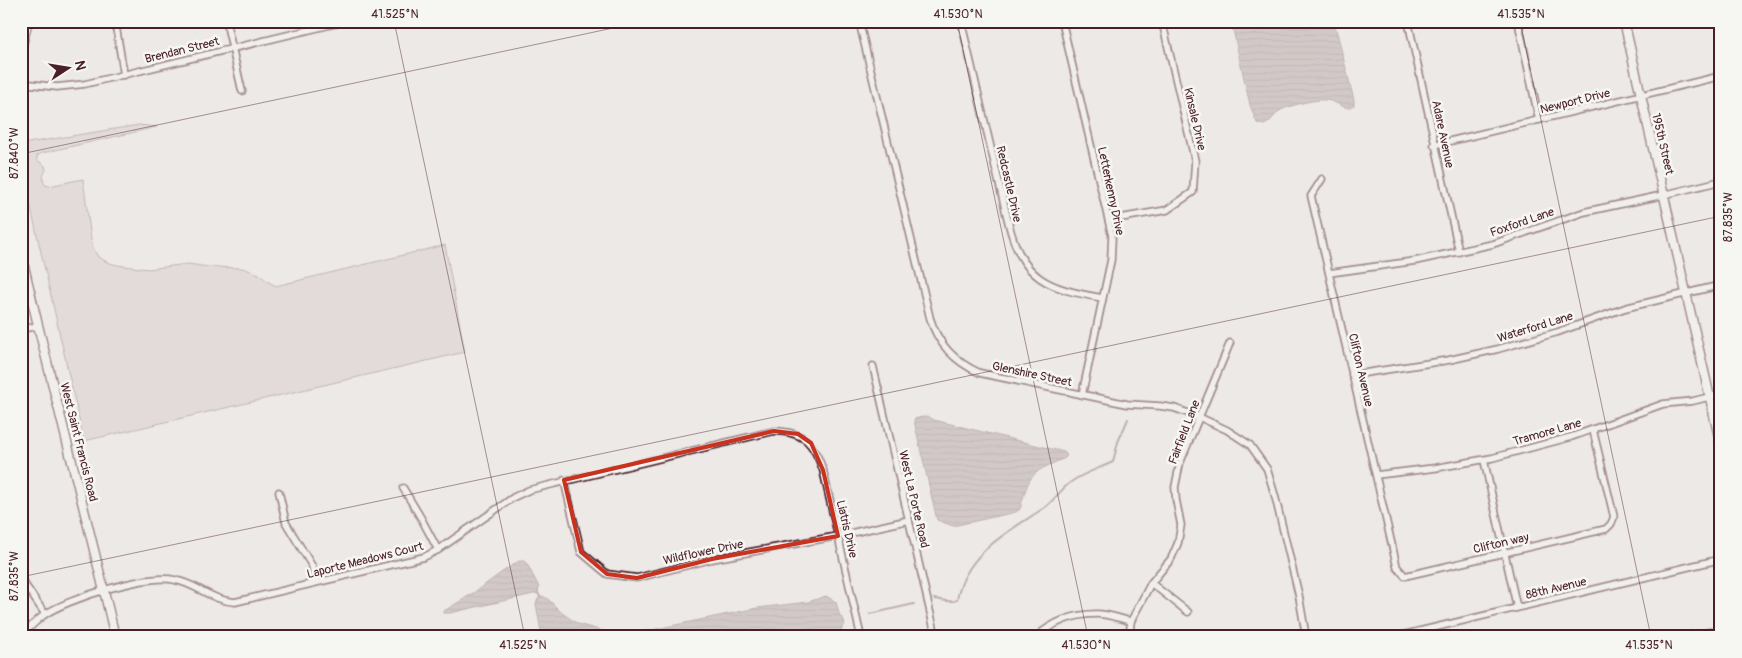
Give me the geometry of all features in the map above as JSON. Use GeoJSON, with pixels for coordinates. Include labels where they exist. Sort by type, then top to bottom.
{"type":"FeatureCollection","features":[{"type":"Feature","properties":{"kind":"street"},"geometry":{"type":"LineString","coordinates":[[22,46],[28,21]]}},
{"type":"Feature","properties":{"kind":"street"},"geometry":{"type":"LineString","coordinates":[[115,21],[124,75]]}},
{"type":"Feature","properties":{"kind":"street"},"geometry":{"type":"LineString","coordinates":[[226,21],[242,91]]}},
{"type":"Feature","properties":{"kind":"street","name":"Brendan Street"},"geometry":{"type":"LineString","coordinates":[[21,83],[57,87],[85,84],[345,21]]}},
{"type":"Feature","properties":{"kind":"street","name":"Glenshire Street"},"geometry":{"type":"LineString","coordinates":[[859,21],[930,318],[937,336],[951,355],[962,364],[980,373],[1127,404],[1174,408],[1200,417],[1227,430],[1250,445],[1266,469],[1299,596],[1306,637]]}},
{"type":"Feature","properties":{"kind":"street","name":"Redcastle Drive"},"geometry":{"type":"LineString","coordinates":[[960,21],[1016,250],[1028,268],[1049,284],[1062,290],[1102,298]]}},
{"type":"Feature","properties":{"kind":"street","name":"Letterkenny Drive"},"geometry":{"type":"LineString","coordinates":[[1062,21],[1112,236],[1112,251],[1082,395]]}},
{"type":"Feature","properties":{"kind":"street","name":"Kinsale Drive"},"geometry":{"type":"LineString","coordinates":[[1109,220],[1167,210],[1193,192],[1195,161],[1162,21]]}},
{"type":"Feature","properties":{"kind":"street","name":"Adare Avenue"},"geometry":{"type":"LineString","coordinates":[[1408,21],[1459,252]]}},
{"type":"Feature","properties":{"kind":"street"},"geometry":{"type":"LineString","coordinates":[[1518,21],[1539,120]]}},
{"type":"Feature","properties":{"kind":"street","name":"195th Street"},"geometry":{"type":"LineString","coordinates":[[1624,21],[1721,446]]}},
{"type":"Feature","properties":{"kind":"street","name":"Newport Drive"},"geometry":{"type":"LineString","coordinates":[[1434,145],[1721,76]]}},
{"type":"Feature","properties":{"kind":"street","name":"Clifton Avenue"},"geometry":{"type":"LineString","coordinates":[[1322,180],[1311,196],[1397,567]]}},
{"type":"Feature","properties":{"kind":"street","name":"Foxford Lane"},"geometry":{"type":"LineString","coordinates":[[1329,273],[1415,261],[1459,252],[1493,244],[1584,212],[1721,181]]}},
{"type":"Feature","properties":{"kind":"street","name":"West Saint Francis Road"},"geometry":{"type":"LineString","coordinates":[[21,253],[116,637]]}},
{"type":"Feature","properties":{"kind":"street","name":"Waterford Lane"},"geometry":{"type":"LineString","coordinates":[[1352,375],[1448,360],[1498,349],[1558,332],[1624,308],[1721,285]]}},
{"type":"Feature","properties":{"kind":"street"},"geometry":{"type":"LineString","coordinates":[[21,329],[38,326]]}},
{"type":"Feature","properties":{"kind":"street","name":"Fairfield Lane"},"geometry":{"type":"LineString","coordinates":[[1129,637],[1131,621],[1151,583],[1171,559],[1178,543],[1181,524],[1175,487],[1180,463],[1230,343]]}},
{"type":"Feature","properties":{"kind":"street","name":"West La Porte Road"},"geometry":{"type":"LineString","coordinates":[[873,366],[936,637]]}},
{"type":"Feature","properties":{"kind":"street","name":"Tramore Lane"},"geometry":{"type":"LineString","coordinates":[[1376,475],[1427,470],[1484,460],[1593,430],[1663,404],[1693,401],[1721,394]]}},
{"type":"Feature","properties":{"kind":"street","name":"Clifton way"},"geometry":{"type":"LineString","coordinates":[[1397,567],[1405,576],[1606,529],[1614,517],[1593,430]]}},
{"type":"Feature","properties":{"kind":"street","name":"Laporte Meadows Court"},"geometry":{"type":"LineString","coordinates":[[21,636],[45,614],[80,598],[148,580],[168,578],[183,582],[215,599],[235,602],[424,556],[438,550],[520,494],[564,480],[768,432],[782,431],[798,434]]}},
{"type":"Feature","properties":{"kind":"street","name":"Liatris Drive"},"geometry":{"type":"LineString","coordinates":[[798,434],[811,444],[818,455],[823,470],[861,637]]}},
{"type":"Feature","properties":{"kind":"street"},"geometry":{"type":"LineString","coordinates":[[1484,460],[1517,608]]}},
{"type":"Feature","properties":{"kind":"street","name":"Wildflower Drive"},"geometry":{"type":"LineString","coordinates":[[564,480],[581,552],[607,574],[637,578],[712,559],[838,536],[909,520]]}},
{"type":"Feature","properties":{"kind":"street"},"geometry":{"type":"LineString","coordinates":[[403,488],[438,550]]}},
{"type":"Feature","properties":{"kind":"street"},"geometry":{"type":"LineString","coordinates":[[279,492],[286,523],[312,566],[316,582]]}},
{"type":"Feature","properties":{"kind":"street","name":"88th Avenue"},"geometry":{"type":"LineString","coordinates":[[1395,637],[1721,559]]}},
{"type":"Feature","properties":{"kind":"street"},"geometry":{"type":"LineString","coordinates":[[21,579],[45,614]]}},
{"type":"Feature","properties":{"kind":"street"},"geometry":{"type":"LineString","coordinates":[[1151,583],[1188,612]]}},
{"type":"Feature","properties":{"kind":"street"},"geometry":{"type":"LineString","coordinates":[[1036,637],[1047,627],[1068,618],[1098,614],[1131,621]]}},
{"type":"Feature","properties":{"kind":"street"},"geometry":{"type":"LineString","coordinates":[[1681,637],[1721,630]]}},
{"type":"Feature","properties":{"kind":"highlighted area"},"geometry":{"type":"Polygon","coordinates":[[[774,431],[798,434],[811,443],[823,470],[838,536],[712,559],[637,578],[607,574],[581,552],[564,480],[774,431]]]}},
{"type":"Feature","properties":{"kind":"shaded area"},"geometry":{"type":"Polygon","coordinates":[[[1231,21],[1334,21],[1354,105],[1349,108],[1326,100],[1306,102],[1281,110],[1264,125],[1257,123],[1250,105],[1231,21]]]}},
{"type":"Feature","properties":{"kind":"shaded area"},"geometry":{"type":"Polygon","coordinates":[[[139,125],[157,127],[42,153],[37,156],[37,160],[45,166],[46,170],[43,179],[45,185],[49,186],[83,179],[91,239],[98,257],[117,265],[148,269],[188,264],[208,267],[242,268],[259,274],[276,286],[445,245],[465,352],[84,441],[30,204],[24,192],[22,144],[139,125]]]}},
{"type":"Feature","properties":{"kind":"shaded area"},"geometry":{"type":"Polygon","coordinates":[[[927,416],[934,420],[1064,452],[1067,455],[1065,458],[1045,467],[1034,475],[1026,488],[1020,509],[1016,512],[953,526],[937,520],[914,419],[927,416]]]}},
{"type":"Feature","properties":{"kind":"shaded area"},"geometry":{"type":"Polygon","coordinates":[[[519,561],[524,561],[527,564],[539,587],[538,593],[444,613],[444,611],[519,561]]]}},
{"type":"Feature","properties":{"kind":"shaded area"},"geometry":{"type":"Polygon","coordinates":[[[542,596],[578,624],[613,634],[632,634],[757,608],[808,602],[826,596],[836,602],[840,617],[843,618],[845,624],[837,637],[542,637],[536,604],[542,596]]]}},
{"type":"Feature","properties":{"kind":"waterway"},"geometry":{"type":"LineString","coordinates":[[934,599],[957,600],[969,569],[990,545],[1044,508],[1067,485],[1086,473],[1113,462],[1118,442],[1128,419]]}},
{"type":"Feature","properties":{"kind":"waterway"},"geometry":{"type":"LineString","coordinates":[[538,593],[540,597]]}},
{"type":"Feature","properties":{"kind":"waterway"},"geometry":{"type":"LineString","coordinates":[[870,614],[914,604]]}}]}
